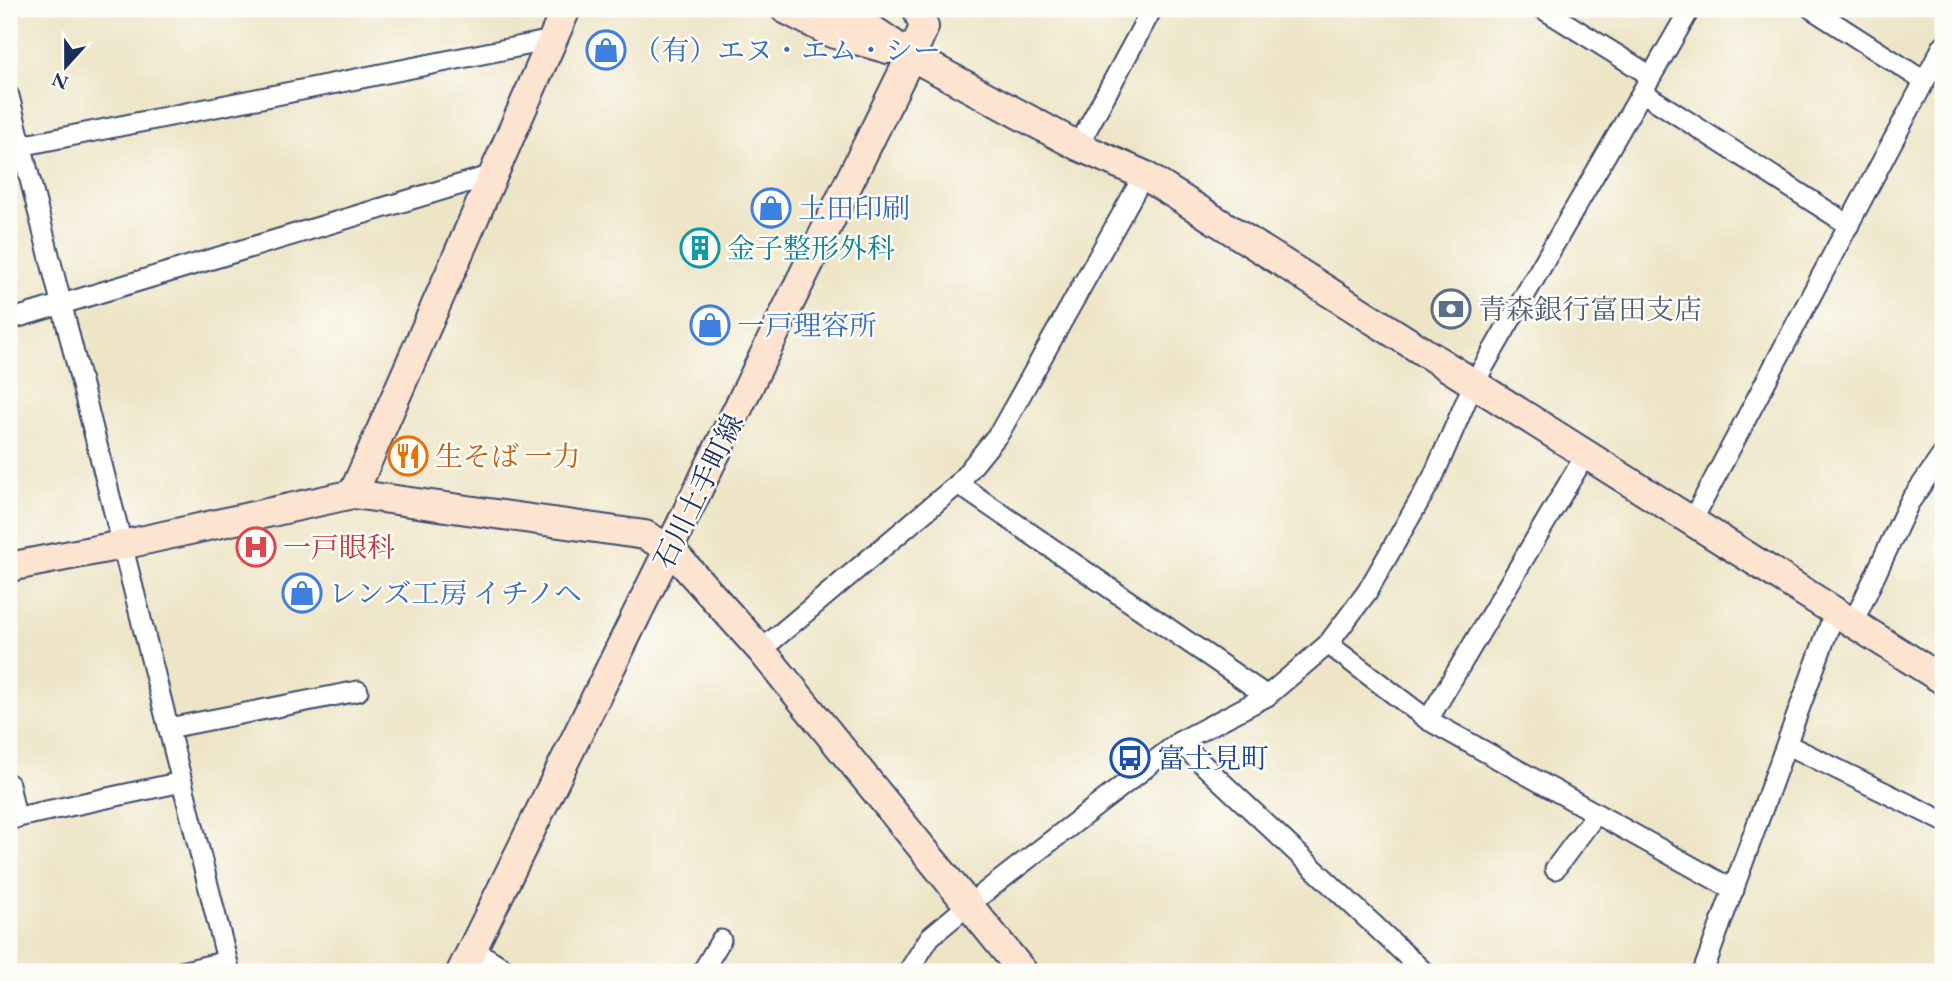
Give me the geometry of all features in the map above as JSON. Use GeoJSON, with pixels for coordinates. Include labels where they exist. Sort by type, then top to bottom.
{"type":"FeatureCollection","features":[{"type":"Feature","properties":{"kind":"street"},"geometry":{"type":"LineString","coordinates":[[354,494],[566,9]]}},
{"type":"Feature","properties":{"kind":"street"},"geometry":{"type":"LineString","coordinates":[[785,9],[832,33],[911,56]]}},
{"type":"Feature","properties":{"kind":"street"},"geometry":{"type":"LineString","coordinates":[[842,9],[911,56],[1079,146],[1144,175],[1943,680]]}},
{"type":"Feature","properties":{"kind":"street","name":"石川土手町線"},"geometry":{"type":"LineString","coordinates":[[467,961],[911,56],[924,27],[917,9]]}},
{"type":"Feature","properties":{"kind":"street"},"geometry":{"type":"LineString","coordinates":[[1079,146],[1152,9]]}},
{"type":"Feature","properties":{"kind":"street"},"geometry":{"type":"LineString","coordinates":[[1543,9],[1849,225]]}},
{"type":"Feature","properties":{"kind":"street"},"geometry":{"type":"LineString","coordinates":[[908,972],[930,937],[967,906],[1179,742],[1268,696],[1328,645],[1367,592],[1433,477],[1473,385],[1690,9]]}},
{"type":"Feature","properties":{"kind":"street"},"geometry":{"type":"LineString","coordinates":[[1812,9],[1924,81]]}},
{"type":"Feature","properties":{"kind":"street"},"geometry":{"type":"LineString","coordinates":[[20,146],[552,40]]}},
{"type":"Feature","properties":{"kind":"street"},"geometry":{"type":"LineString","coordinates":[[1692,521],[1943,46]]}},
{"type":"Feature","properties":{"kind":"street"},"geometry":{"type":"LineString","coordinates":[[9,96],[228,967],[181,972]]}},
{"type":"Feature","properties":{"kind":"street"},"geometry":{"type":"LineString","coordinates":[[9,320],[492,175]]}},
{"type":"Feature","properties":{"kind":"street"},"geometry":{"type":"LineString","coordinates":[[761,650],[958,484],[1000,432],[1144,175]]}},
{"type":"Feature","properties":{"kind":"street"},"geometry":{"type":"LineString","coordinates":[[1428,720],[1586,454]]}},
{"type":"Feature","properties":{"kind":"street"},"geometry":{"type":"LineString","coordinates":[[1703,972],[1788,745],[1844,617],[1909,503],[1943,454]]}},
{"type":"Feature","properties":{"kind":"street"},"geometry":{"type":"LineString","coordinates":[[958,484],[1268,696]]}},
{"type":"Feature","properties":{"kind":"street"},"geometry":{"type":"LineString","coordinates":[[9,567],[354,494],[645,535],[670,549],[761,650],[1023,972]]}},
{"type":"Feature","properties":{"kind":"street"},"geometry":{"type":"LineString","coordinates":[[1328,645],[1428,720],[1734,890]]}},
{"type":"Feature","properties":{"kind":"street"},"geometry":{"type":"LineString","coordinates":[[169,728],[358,691]]}},
{"type":"Feature","properties":{"kind":"street"},"geometry":{"type":"LineString","coordinates":[[1179,742],[1424,972]]}},
{"type":"Feature","properties":{"kind":"street"},"geometry":{"type":"LineString","coordinates":[[1788,745],[1943,821]]}},
{"type":"Feature","properties":{"kind":"street"},"geometry":{"type":"LineString","coordinates":[[9,784],[12,819],[182,782]]}},
{"type":"Feature","properties":{"kind":"street"},"geometry":{"type":"LineString","coordinates":[[1555,869],[1596,814]]}},
{"type":"Feature","properties":{"kind":"street"},"geometry":{"type":"LineString","coordinates":[[702,972],[721,940]]}},
{"type":"Feature","properties":{"kind":"street"},"geometry":{"type":"LineString","coordinates":[[467,961],[510,972]]}},
{"type":"Feature","properties":{"kind":"place","name":"（有）エヌ・エム・シー"},"geometry":{"type":"Point","coordinates":[606,50]}},
{"type":"Feature","properties":{"kind":"place","name":"土田印刷"},"geometry":{"type":"Point","coordinates":[771,208]}},
{"type":"Feature","properties":{"kind":"place","name":"金子整形外科"},"geometry":{"type":"Point","coordinates":[700,248]}},
{"type":"Feature","properties":{"kind":"place","name":"青森銀行富田支店"},"geometry":{"type":"Point","coordinates":[1451,309]}},
{"type":"Feature","properties":{"kind":"place","name":"一戸理容所"},"geometry":{"type":"Point","coordinates":[710,325]}},
{"type":"Feature","properties":{"kind":"place","name":"生そば 一力"},"geometry":{"type":"Point","coordinates":[408,456]}},
{"type":"Feature","properties":{"kind":"place","name":"一戸眼科"},"geometry":{"type":"Point","coordinates":[256,547]}},
{"type":"Feature","properties":{"kind":"place","name":"レンズ工房 イチノヘ"},"geometry":{"type":"Point","coordinates":[302,593]}},
{"type":"Feature","properties":{"kind":"place","name":"富士見町"},"geometry":{"type":"Point","coordinates":[1130,758]}}]}
